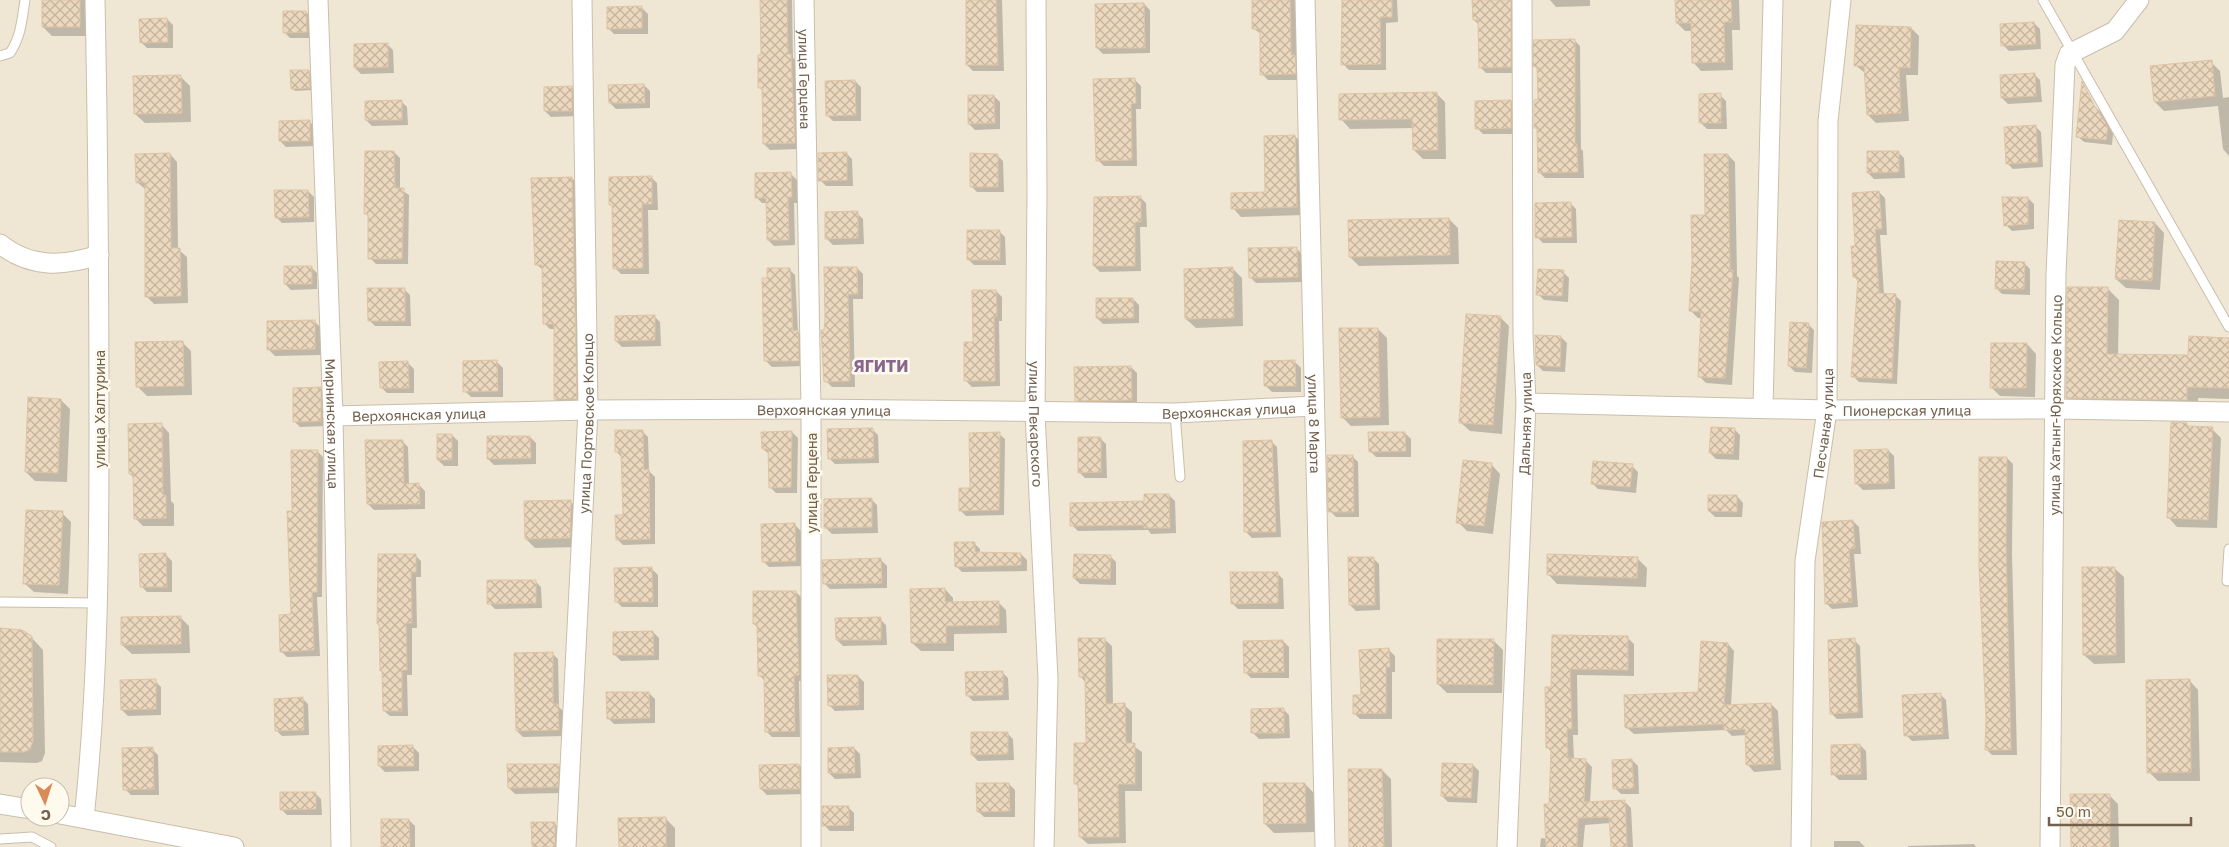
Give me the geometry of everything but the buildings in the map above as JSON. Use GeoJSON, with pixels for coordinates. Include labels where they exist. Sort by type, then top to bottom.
{"type":"FeatureCollection","features":[{"type":"Feature","properties":{"kind":"street","name":"улица Халтурина"},"geometry":{"type":"LineString","coordinates":[[84,818],[92,744],[99,603],[100,255],[96,0]]}},
{"type":"Feature","properties":{"kind":"street","name":"Мирнинская улица"},"geometry":{"type":"LineString","coordinates":[[318,0],[333,416],[341,847]]}},
{"type":"Feature","properties":{"kind":"street","name":"улица Портовское Кольцо"},"geometry":{"type":"LineString","coordinates":[[566,847],[588,410],[582,0]]}},
{"type":"Feature","properties":{"kind":"street","name":"улица Герцена"},"geometry":{"type":"LineString","coordinates":[[804,0],[811,409],[810,847]]}},
{"type":"Feature","properties":{"kind":"street","name":"улица Пекарского"},"geometry":{"type":"LineString","coordinates":[[1036,0],[1037,192],[1034,413],[1048,679],[1044,847]]}},
{"type":"Feature","properties":{"kind":"street","name":"улица 8 Марта"},"geometry":{"type":"LineString","coordinates":[[1304,0],[1325,847]]}},
{"type":"Feature","properties":{"kind":"street","name":"Дальняя улица"},"geometry":{"type":"LineString","coordinates":[[1507,847],[1526,403],[1522,0]]}},
{"type":"Feature","properties":{"kind":"street"},"geometry":{"type":"LineString","coordinates":[[1764,408],[1774,0]]}},
{"type":"Feature","properties":{"kind":"street","name":"Песчаная улица"},"geometry":{"type":"LineString","coordinates":[[1801,847],[1805,561],[1827,410],[1828,121],[1841,0]]}},
{"type":"Feature","properties":{"kind":"street","name":"улица Хатынг-Юряхское Кольцо"},"geometry":{"type":"LineString","coordinates":[[2050,847],[2056,274],[2065,65],[2070,54],[2115,32],[2139,0]]}},
{"type":"Feature","properties":{"kind":"street"},"geometry":{"type":"LineString","coordinates":[[0,244],[20,258],[35,263],[76,262],[100,255]]}},
{"type":"Feature","properties":{"kind":"street","name":"Пионерская улица"},"geometry":{"type":"LineString","coordinates":[[1526,403],[1827,410],[2056,409],[2229,412]]}},
{"type":"Feature","properties":{"kind":"street","name":"Верхоянская улица"},"geometry":{"type":"LineString","coordinates":[[333,416],[588,410],[811,409],[1034,413],[1174,413],[1314,406]]}},
{"type":"Feature","properties":{"kind":"street"},"geometry":{"type":"LineString","coordinates":[[0,804],[20,807]]}},
{"type":"Feature","properties":{"kind":"street"},"geometry":{"type":"LineString","coordinates":[[70,816],[234,847]]}},
{"type":"Feature","properties":{"kind":"lane"},"geometry":{"type":"LineString","coordinates":[[0,56],[10,53],[16,45],[21,28],[25,0]]}},
{"type":"Feature","properties":{"kind":"lane"},"geometry":{"type":"LineString","coordinates":[[2043,0],[2229,327]]}},
{"type":"Feature","properties":{"kind":"lane"},"geometry":{"type":"LineString","coordinates":[[1174,413],[1180,477]]}},
{"type":"Feature","properties":{"kind":"lane"},"geometry":{"type":"LineString","coordinates":[[2227,581],[2229,549]]}},
{"type":"Feature","properties":{"kind":"lane"},"geometry":{"type":"LineString","coordinates":[[0,602],[99,603]]}},
{"type":"Feature","properties":{"kind":"lane"},"geometry":{"type":"LineString","coordinates":[[0,839],[32,837],[51,847]]}},
{"type":"Feature","properties":{"kind":"shaded area"},"geometry":{"type":"Polygon","coordinates":[[[0,0],[2229,0],[2229,847],[0,847],[0,0]]]}},
{"type":"Feature","properties":{"kind":"district","name":"ЯГИТИ"},"geometry":{"type":"Point","coordinates":[881,366]}}]}
